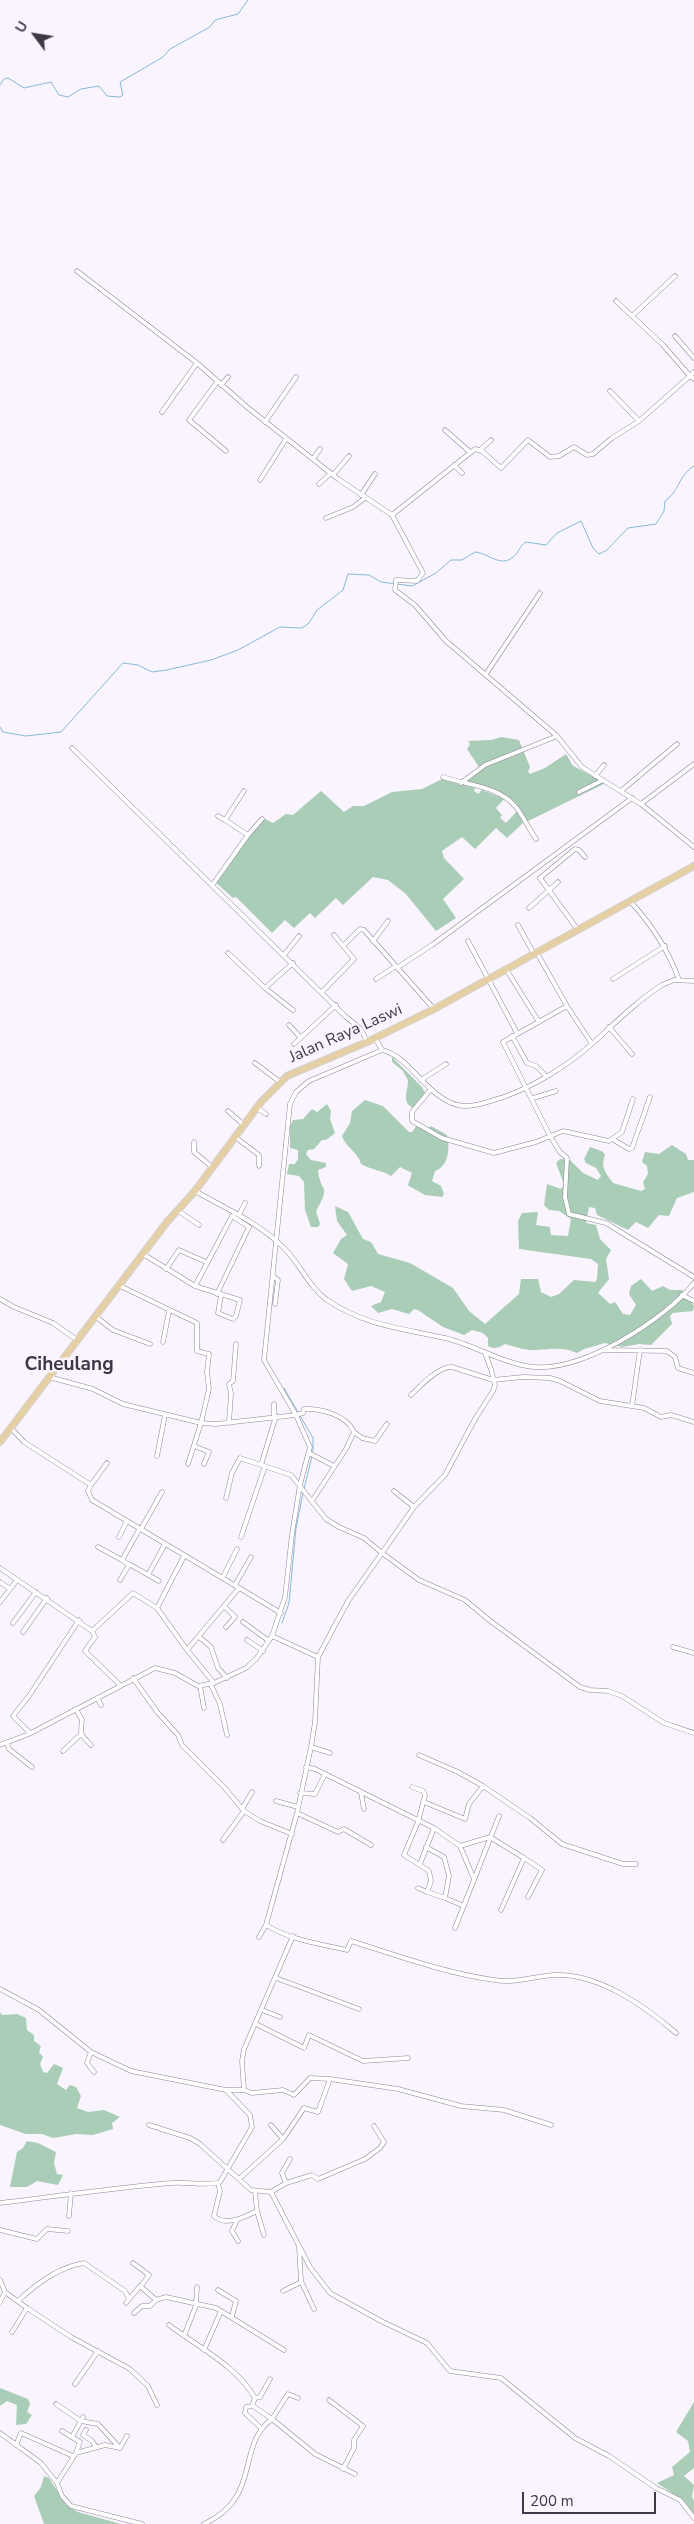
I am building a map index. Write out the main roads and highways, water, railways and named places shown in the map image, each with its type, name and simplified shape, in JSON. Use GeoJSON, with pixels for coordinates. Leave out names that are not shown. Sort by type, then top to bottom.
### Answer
{"type":"FeatureCollection","features":[{"type":"Feature","properties":{"kind":"main road","name":"Jalan Raya Laswi"},"geometry":{"type":"LineString","coordinates":[[0,1442],[177,1210],[195,1191],[256,1108],[280,1082],[300,1069],[367,1042],[434,1009],[694,866]]}},
{"type":"Feature","properties":{"kind":"waterway"},"geometry":{"type":"LineString","coordinates":[[0,85],[4,79],[8,78],[24,88],[51,82],[59,95],[68,97],[81,89],[99,86],[107,96],[120,97],[123,95],[120,82],[163,57],[170,49],[210,27],[215,20],[238,14],[248,0]]}},
{"type":"Feature","properties":{"kind":"waterway"},"geometry":{"type":"LineString","coordinates":[[0,727],[3,732],[26,736],[61,732],[123,663],[138,665],[152,672],[167,670],[211,660],[238,650],[280,627],[302,628],[309,623],[317,610],[343,590],[348,574],[369,575],[381,582],[412,586],[436,573],[451,560],[462,560],[475,552],[499,561],[508,560],[526,542],[546,545],[557,533],[581,521],[593,548],[599,554],[607,550],[628,528],[656,524],[664,511],[665,501],[670,497],[689,469],[694,466]]}},
{"type":"Feature","properties":{"kind":"waterway"},"geometry":{"type":"LineString","coordinates":[[284,1388],[313,1438],[313,1452]]}},
{"type":"Feature","properties":{"kind":"waterway"},"geometry":{"type":"LineString","coordinates":[[304,1489],[312,1456]]}},
{"type":"Feature","properties":{"kind":"waterway"},"geometry":{"type":"LineString","coordinates":[[282,1623],[289,1603],[296,1528],[303,1493]]}},
{"type":"Feature","properties":{"kind":"district","name":"Ciheulang"},"geometry":{"type":"Point","coordinates":[69,1365]}}]}
